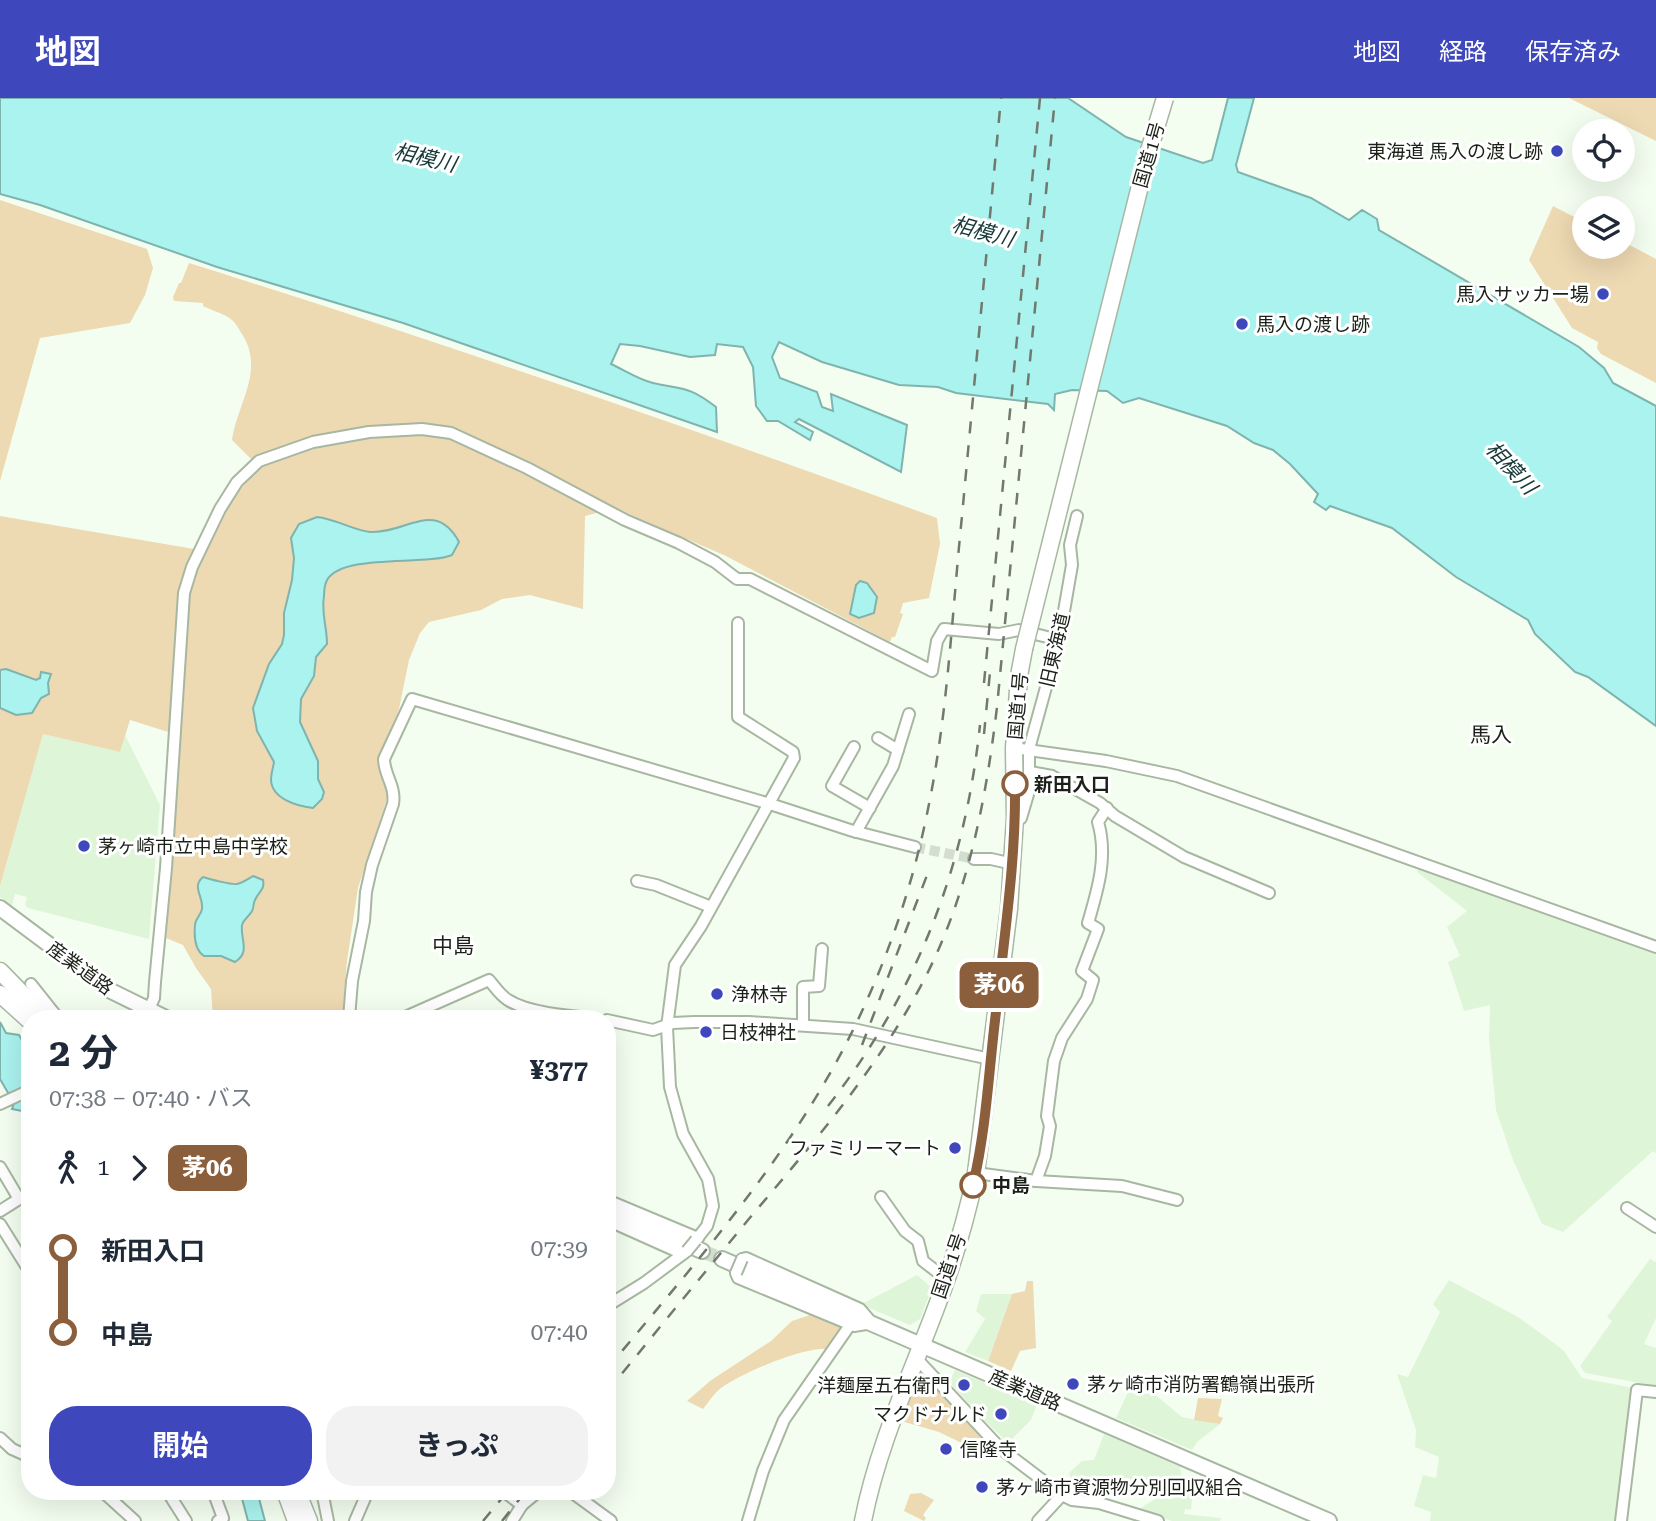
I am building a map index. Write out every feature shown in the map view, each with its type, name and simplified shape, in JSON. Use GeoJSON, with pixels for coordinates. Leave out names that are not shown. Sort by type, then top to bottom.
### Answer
{"type":"FeatureCollection","features":[{"type":"Feature","properties":{"kind":"highway","name":"国道1号"},"geometry":{"type":"LineString","coordinates":[[863,1521],[876,1469],[946,1281],[969,1207],[976,1173],[1013,864],[1021,748],[1019,676],[1148,154],[1165,98]]}},
{"type":"Feature","properties":{"kind":"highway"},"geometry":{"type":"LineString","coordinates":[[0,971],[38,1010]]}},
{"type":"Feature","properties":{"kind":"highway"},"geometry":{"type":"LineString","coordinates":[[0,994],[21,1013]]}},
{"type":"Feature","properties":{"kind":"highway"},"geometry":{"type":"LineString","coordinates":[[288,1500],[296,1521]]}},
{"type":"Feature","properties":{"kind":"highway"},"geometry":{"type":"LineString","coordinates":[[301,1500],[309,1521]]}},
{"type":"Feature","properties":{"kind":"main road","name":"産業道路"},"geometry":{"type":"LineString","coordinates":[[0,908],[89,976],[143,1010]]}},
{"type":"Feature","properties":{"kind":"main road"},"geometry":{"type":"LineString","coordinates":[[616,1212],[699,1243]]}},
{"type":"Feature","properties":{"kind":"main road","name":"産業道路"},"geometry":{"type":"LineString","coordinates":[[722,1259],[872,1323],[918,1352],[1329,1521]]}},
{"type":"Feature","properties":{"kind":"street"},"geometry":{"type":"LineString","coordinates":[[153,1010],[166,868],[184,593],[192,567],[220,509],[237,482],[259,461],[313,442],[369,432],[422,429],[452,433],[527,468],[625,520],[679,543],[715,562],[737,579],[750,579],[932,671],[937,641],[944,629],[999,634],[1019,630],[1059,640]]}},
{"type":"Feature","properties":{"kind":"street","name":"旧東海道"},"geometry":{"type":"LineString","coordinates":[[1015,818],[1021,818],[1026,804],[1030,772],[1021,748],[1059,640],[1072,565],[1070,545],[1077,516]]}},
{"type":"Feature","properties":{"kind":"street"},"geometry":{"type":"LineString","coordinates":[[616,1300],[699,1243],[708,1226],[713,1206],[708,1179],[683,1134],[670,1087],[667,1027],[675,965],[711,907],[794,758],[793,752],[738,717],[738,623]]}},
{"type":"Feature","properties":{"kind":"street"},"geometry":{"type":"LineString","coordinates":[[350,1010],[352,981],[365,920],[366,892],[395,793],[384,768],[384,759],[412,699],[770,804],[856,832],[915,847]]}},
{"type":"Feature","properties":{"kind":"street"},"geometry":{"type":"LineString","coordinates":[[856,832],[893,766],[909,714]]}},
{"type":"Feature","properties":{"kind":"street"},"geometry":{"type":"LineString","coordinates":[[878,738],[898,750]]}},
{"type":"Feature","properties":{"kind":"street"},"geometry":{"type":"LineString","coordinates":[[854,747],[832,786],[870,808]]}},
{"type":"Feature","properties":{"kind":"street"},"geometry":{"type":"LineString","coordinates":[[1021,748],[1158,771],[1185,779],[1656,947]]}},
{"type":"Feature","properties":{"kind":"street"},"geometry":{"type":"LineString","coordinates":[[1030,772],[1052,775],[1184,857],[1269,893]]}},
{"type":"Feature","properties":{"kind":"street"},"geometry":{"type":"LineString","coordinates":[[1036,1181],[1045,1156],[1050,1126],[1046,1116],[1054,1061],[1062,1038],[1087,999],[1093,980],[1082,971],[1098,929],[1088,923],[1099,883],[1104,842],[1098,822],[1107,808]]}},
{"type":"Feature","properties":{"kind":"street"},"geometry":{"type":"LineString","coordinates":[[974,859],[1013,864]]}},
{"type":"Feature","properties":{"kind":"street"},"geometry":{"type":"LineString","coordinates":[[637,881],[656,884],[711,907]]}},
{"type":"Feature","properties":{"kind":"street"},"geometry":{"type":"LineString","coordinates":[[803,1025],[803,987],[819,986],[822,949]]}},
{"type":"Feature","properties":{"kind":"street"},"geometry":{"type":"LineString","coordinates":[[421,1010],[489,980],[505,998],[542,1010]]}},
{"type":"Feature","properties":{"kind":"street"},"geometry":{"type":"LineString","coordinates":[[32,984],[52,1010]]}},
{"type":"Feature","properties":{"kind":"street"},"geometry":{"type":"LineString","coordinates":[[616,1022],[653,1030],[673,1023],[694,1022],[853,1029],[990,1059]]}},
{"type":"Feature","properties":{"kind":"street"},"geometry":{"type":"LineString","coordinates":[[3,1103],[21,1094]]}},
{"type":"Feature","properties":{"kind":"street"},"geometry":{"type":"LineString","coordinates":[[0,1167],[19,1199],[0,1211]]}},
{"type":"Feature","properties":{"kind":"street"},"geometry":{"type":"LineString","coordinates":[[976,1173],[1036,1181],[1122,1186],[1177,1200]]}},
{"type":"Feature","properties":{"kind":"street"},"geometry":{"type":"LineString","coordinates":[[881,1197],[905,1231],[918,1241],[923,1261],[946,1281]]}},
{"type":"Feature","properties":{"kind":"street"},"geometry":{"type":"LineString","coordinates":[[616,1204],[699,1243]]}},
{"type":"Feature","properties":{"kind":"street"},"geometry":{"type":"LineString","coordinates":[[1627,1208],[1656,1227]]}},
{"type":"Feature","properties":{"kind":"street"},"geometry":{"type":"LineString","coordinates":[[0,1224],[21,1258]]}},
{"type":"Feature","properties":{"kind":"street"},"geometry":{"type":"LineString","coordinates":[[616,1224],[685,1252]]}},
{"type":"Feature","properties":{"kind":"street"},"geometry":{"type":"LineString","coordinates":[[746,1258],[860,1308],[872,1323],[850,1325],[738,1278],[736,1273],[742,1259],[746,1258]]}},
{"type":"Feature","properties":{"kind":"street"},"geometry":{"type":"LineString","coordinates":[[748,1521],[763,1471],[784,1420],[850,1325]]}},
{"type":"Feature","properties":{"kind":"street"},"geometry":{"type":"LineString","coordinates":[[918,1352],[1000,1448],[1062,1495],[1072,1500],[1099,1503],[1157,1521]]}},
{"type":"Feature","properties":{"kind":"street"},"geometry":{"type":"LineString","coordinates":[[1621,1521],[1637,1390],[1656,1392]]}},
{"type":"Feature","properties":{"kind":"street"},"geometry":{"type":"LineString","coordinates":[[0,1437],[12,1449],[21,1453]]}},
{"type":"Feature","properties":{"kind":"street"},"geometry":{"type":"LineString","coordinates":[[1038,1521],[1062,1495]]}},
{"type":"Feature","properties":{"kind":"street"},"geometry":{"type":"LineString","coordinates":[[112,1500],[135,1521]]}},
{"type":"Feature","properties":{"kind":"street"},"geometry":{"type":"LineString","coordinates":[[173,1500],[186,1521]]}},
{"type":"Feature","properties":{"kind":"street"},"geometry":{"type":"LineString","coordinates":[[216,1500],[223,1518],[218,1521]]}},
{"type":"Feature","properties":{"kind":"street"},"geometry":{"type":"LineString","coordinates":[[324,1500],[328,1521]]}},
{"type":"Feature","properties":{"kind":"street"},"geometry":{"type":"LineString","coordinates":[[355,1521],[364,1500]]}},
{"type":"Feature","properties":{"kind":"street"},"geometry":{"type":"LineString","coordinates":[[515,1500],[522,1505]]}},
{"type":"Feature","properties":{"kind":"street"},"geometry":{"type":"LineString","coordinates":[[512,1521],[528,1500]]}},
{"type":"Feature","properties":{"kind":"street"},"geometry":{"type":"LineString","coordinates":[[582,1500],[611,1521]]}},
{"type":"Feature","properties":{"kind":"shaded area"},"geometry":{"type":"Polygon","coordinates":[[[1569,98],[1656,98],[1656,141],[1635,131],[1635,119],[1611,119],[1569,98]]]}},
{"type":"Feature","properties":{"kind":"shaded area"},"geometry":{"type":"Polygon","coordinates":[[[0,200],[147,249],[153,268],[145,295],[130,323],[40,338],[0,481],[0,200]]]}},
{"type":"Feature","properties":{"kind":"shaded area","name":"馬入サッカー場"},"geometry":{"type":"Polygon","coordinates":[[[1553,206],[1572,216],[1572,259],[1635,259],[1635,248],[1656,259],[1656,383],[1601,354],[1597,348],[1598,342],[1572,328],[1529,260],[1553,206]]]}},
{"type":"Feature","properties":{"kind":"shaded area"},"geometry":{"type":"Polygon","coordinates":[[[189,263],[564,386],[937,518],[940,544],[929,598],[903,603],[900,613],[903,614],[895,637],[892,637],[890,642],[726,556],[615,508],[585,516],[583,609],[530,595],[502,599],[481,610],[429,622],[420,633],[409,660],[399,709],[381,759],[388,796],[358,888],[343,1010],[212,1010],[211,989],[183,945],[166,938],[181,736],[130,720],[120,752],[43,734],[0,886],[0,516],[206,551],[229,506],[260,468],[232,440],[251,373],[248,347],[233,320],[203,306],[203,303],[174,301],[173,297],[189,263]]]}},
{"type":"Feature","properties":{"kind":"shaded area","name":"茅ヶ崎市立中島中学校"},"geometry":{"type":"Polygon","coordinates":[[[43,734],[120,752],[125,735],[160,805],[149,939],[28,908],[25,905],[27,897],[15,894],[12,906],[0,897],[0,886],[43,734]]]}},
{"type":"Feature","properties":{"kind":"shaded area"},"geometry":{"type":"Polygon","coordinates":[[[1419,867],[1656,951],[1656,1153],[1653,1151],[1563,1232],[1542,1224],[1513,1160],[1496,1110],[1489,1039],[1490,1005],[1464,1011],[1448,962],[1460,956],[1447,927],[1467,911],[1417,872],[1419,867]]]}},
{"type":"Feature","properties":{"kind":"shaded area"},"geometry":{"type":"Polygon","coordinates":[[[1650,1259],[1656,1262],[1656,1318],[1644,1344],[1656,1348],[1656,1386],[1585,1373],[1580,1366],[1612,1321],[1607,1317],[1650,1259]]]}},
{"type":"Feature","properties":{"kind":"shaded area"},"geometry":{"type":"Polygon","coordinates":[[[917,1275],[932,1288],[920,1319],[910,1325],[864,1306],[864,1303],[917,1275]]]}},
{"type":"Feature","properties":{"kind":"shaded area"},"geometry":{"type":"Polygon","coordinates":[[[1449,1280],[1518,1317],[1554,1343],[1564,1351],[1582,1378],[1633,1388],[1617,1521],[1430,1521],[1431,1512],[1414,1506],[1423,1475],[1436,1478],[1439,1457],[1415,1447],[1416,1430],[1397,1374],[1408,1377],[1440,1312],[1433,1304],[1449,1280]]]}},
{"type":"Feature","properties":{"kind":"shaded area"},"geometry":{"type":"Polygon","coordinates":[[[1027,1281],[1033,1281],[1036,1348],[1020,1351],[1011,1371],[988,1361],[1012,1294],[1025,1291],[1027,1281]]]}},
{"type":"Feature","properties":{"kind":"shaded area"},"geometry":{"type":"Polygon","coordinates":[[[981,1294],[1012,1294],[988,1361],[965,1352],[985,1319],[976,1311],[981,1294]]]}},
{"type":"Feature","properties":{"kind":"shaded area"},"geometry":{"type":"Polygon","coordinates":[[[816,1313],[843,1324],[826,1349],[802,1352],[743,1375],[718,1390],[703,1409],[687,1401],[710,1381],[771,1341],[792,1321],[816,1313]]]}},
{"type":"Feature","properties":{"kind":"shaded area"},"geometry":{"type":"Polygon","coordinates":[[[955,1370],[1037,1405],[1031,1420],[1008,1443],[949,1382],[955,1370]]]}},
{"type":"Feature","properties":{"kind":"shaded area"},"geometry":{"type":"Polygon","coordinates":[[[919,1372],[928,1377],[983,1439],[971,1457],[965,1452],[968,1446],[939,1432],[901,1421],[919,1372]]]}},
{"type":"Feature","properties":{"kind":"shaded area"},"geometry":{"type":"Polygon","coordinates":[[[1129,1390],[1138,1396],[1152,1392],[1182,1417],[1220,1424],[1197,1442],[1192,1450],[1116,1418],[1129,1390]]]}},
{"type":"Feature","properties":{"kind":"shaded area"},"geometry":{"type":"Polygon","coordinates":[[[1198,1398],[1222,1399],[1218,1416],[1223,1418],[1220,1424],[1194,1420],[1198,1398]]]}},
{"type":"Feature","properties":{"kind":"shaded area"},"geometry":{"type":"Polygon","coordinates":[[[1104,1434],[1180,1467],[1182,1480],[1148,1497],[1125,1490],[1072,1483],[1069,1473],[1082,1461],[1094,1460],[1104,1434]]]}},
{"type":"Feature","properties":{"kind":"shaded area"},"geometry":{"type":"Polygon","coordinates":[[[1194,1483],[1191,1510],[1185,1509],[1184,1514],[1221,1518],[1220,1521],[1172,1521],[1138,1510],[1170,1489],[1194,1483]]]}},
{"type":"Feature","properties":{"kind":"shaded area"},"geometry":{"type":"Polygon","coordinates":[[[921,1493],[934,1500],[923,1515],[926,1518],[924,1521],[904,1511],[910,1494],[921,1493]]]}},
{"type":"Feature","properties":{"kind":"water","name":"相模川"},"geometry":{"type":"Polygon","coordinates":[[[0,98],[1068,98],[1126,137],[1203,163],[1212,160],[1228,98],[1254,98],[1236,165],[1238,172],[1311,198],[1349,220],[1362,210],[1377,219],[1379,230],[1579,347],[1604,368],[1613,383],[1656,406],[1656,726],[1588,677],[1575,672],[1535,634],[1528,620],[1456,577],[1392,528],[1330,506],[1326,510],[1314,502],[1318,494],[1290,464],[1273,450],[1254,443],[1227,426],[1139,398],[1123,403],[1107,391],[1072,390],[1055,394],[1054,410],[1048,404],[956,393],[938,387],[899,385],[822,362],[779,342],[772,357],[780,378],[817,392],[822,407],[833,411],[831,394],[907,425],[901,472],[799,419],[795,422],[813,432],[810,440],[778,421],[767,421],[756,406],[753,367],[743,347],[717,344],[715,355],[690,357],[620,344],[611,364],[642,380],[686,390],[707,400],[716,407],[717,432],[403,323],[217,267],[40,205],[0,194],[0,98]]]}},
{"type":"Feature","properties":{"kind":"water"},"geometry":{"type":"Polygon","coordinates":[[[317,517],[370,532],[430,520],[440,522],[450,529],[459,542],[452,555],[349,566],[327,580],[323,609],[327,644],[316,657],[314,676],[301,699],[300,722],[318,761],[318,779],[324,792],[322,799],[313,808],[281,797],[272,787],[274,762],[257,731],[253,708],[269,664],[282,644],[284,613],[294,558],[291,538],[299,524],[317,517]]]}},
{"type":"Feature","properties":{"kind":"water"},"geometry":{"type":"Polygon","coordinates":[[[860,581],[867,583],[877,597],[874,613],[859,618],[850,614],[856,585],[860,581]]]}},
{"type":"Feature","properties":{"kind":"water"},"geometry":{"type":"Polygon","coordinates":[[[6,669],[36,680],[40,678],[41,672],[51,674],[49,694],[41,698],[32,713],[16,715],[0,708],[0,670],[6,669]]]}},
{"type":"Feature","properties":{"kind":"water"},"geometry":{"type":"Polygon","coordinates":[[[253,876],[263,880],[263,886],[254,901],[252,911],[242,925],[243,954],[235,962],[221,956],[204,956],[197,946],[195,934],[195,923],[202,909],[198,888],[200,881],[203,877],[237,884],[253,876]]]}},
{"type":"Feature","properties":{"kind":"water"},"geometry":{"type":"Polygon","coordinates":[[[0,1022],[6,1033],[19,1035],[21,1038],[21,1111],[12,1109],[14,1103],[0,1079],[0,1022]]]}},
{"type":"Feature","properties":{"kind":"water"},"geometry":{"type":"Polygon","coordinates":[[[242,1500],[259,1500],[265,1521],[248,1521],[242,1500]]]}},
{"type":"Feature","properties":{"kind":"tunnel"},"geometry":{"type":"LineString","coordinates":[[915,847],[974,859]]}},
{"type":"Feature","properties":{"kind":"tunnel"},"geometry":{"type":"LineString","coordinates":[[702,1251],[722,1259]]}},
{"type":"Feature","properties":{"kind":"railway"},"geometry":{"type":"LineString","coordinates":[[616,1358],[740,1207],[801,1121],[853,1030],[888,950],[907,894],[928,809],[945,700],[1001,98]]}},
{"type":"Feature","properties":{"kind":"railway"},"geometry":{"type":"LineString","coordinates":[[984,683],[1040,98]]}},
{"type":"Feature","properties":{"kind":"railway"},"geometry":{"type":"LineString","coordinates":[[616,1381],[846,1101],[910,1006],[955,909],[974,843],[997,707],[1055,98]]}},
{"type":"Feature","properties":{"kind":"railway"},"geometry":{"type":"LineString","coordinates":[[984,734],[990,672]]}},
{"type":"Feature","properties":{"kind":"railway"},"geometry":{"type":"LineString","coordinates":[[828,1106],[887,1018],[932,926],[962,829],[973,778],[980,725]]}},
{"type":"Feature","properties":{"kind":"railway"},"geometry":{"type":"LineString","coordinates":[[862,1045],[929,870]]}},
{"type":"Feature","properties":{"kind":"railway"},"geometry":{"type":"LineString","coordinates":[[483,1521],[500,1500]]}},
{"type":"Feature","properties":{"kind":"railway"},"geometry":{"type":"LineString","coordinates":[[502,1521],[519,1500]]}},
{"type":"Feature","properties":{"kind":"bus line","name":"茅06"},"geometry":{"type":"LineString","coordinates":[[973,1185],[984,1121],[1009,909],[1015,784]]}},
{"type":"Feature","properties":{"kind":"place","name":"東海道 馬入の渡し跡"},"geometry":{"type":"Point","coordinates":[1557,151]}},
{"type":"Feature","properties":{"kind":"place","name":"馬入サッカー場"},"geometry":{"type":"Point","coordinates":[1603,294]}},
{"type":"Feature","properties":{"kind":"place","name":"馬入の渡し跡"},"geometry":{"type":"Point","coordinates":[1242,324]}},
{"type":"Feature","properties":{"kind":"place","name":"新田入口"},"geometry":{"type":"Point","coordinates":[1015,784]}},
{"type":"Feature","properties":{"kind":"place","name":"茅ヶ崎市立中島中学校"},"geometry":{"type":"Point","coordinates":[84,846]}},
{"type":"Feature","properties":{"kind":"place","name":"浄林寺"},"geometry":{"type":"Point","coordinates":[717,994]}},
{"type":"Feature","properties":{"kind":"place","name":"日枝神社"},"geometry":{"type":"Point","coordinates":[706,1032]}},
{"type":"Feature","properties":{"kind":"place","name":"ファミリーマート"},"geometry":{"type":"Point","coordinates":[955,1148]}},
{"type":"Feature","properties":{"kind":"place","name":"中島"},"geometry":{"type":"Point","coordinates":[973,1185]}},
{"type":"Feature","properties":{"kind":"place","name":"茅ヶ崎市消防署鶴嶺出張所"},"geometry":{"type":"Point","coordinates":[1073,1384]}},
{"type":"Feature","properties":{"kind":"place","name":"洋麺屋五右衛門"},"geometry":{"type":"Point","coordinates":[964,1385]}},
{"type":"Feature","properties":{"kind":"place","name":"マクドナルド"},"geometry":{"type":"Point","coordinates":[1001,1414]}},
{"type":"Feature","properties":{"kind":"place","name":"信隆寺"},"geometry":{"type":"Point","coordinates":[946,1449]}},
{"type":"Feature","properties":{"kind":"place","name":"茅ヶ崎市資源物分別回収組合"},"geometry":{"type":"Point","coordinates":[982,1487]}},
{"type":"Feature","properties":{"kind":"district","name":"馬入"},"geometry":{"type":"Point","coordinates":[1491,735]}},
{"type":"Feature","properties":{"kind":"district","name":"中島"},"geometry":{"type":"Point","coordinates":[453,946]}}]}
